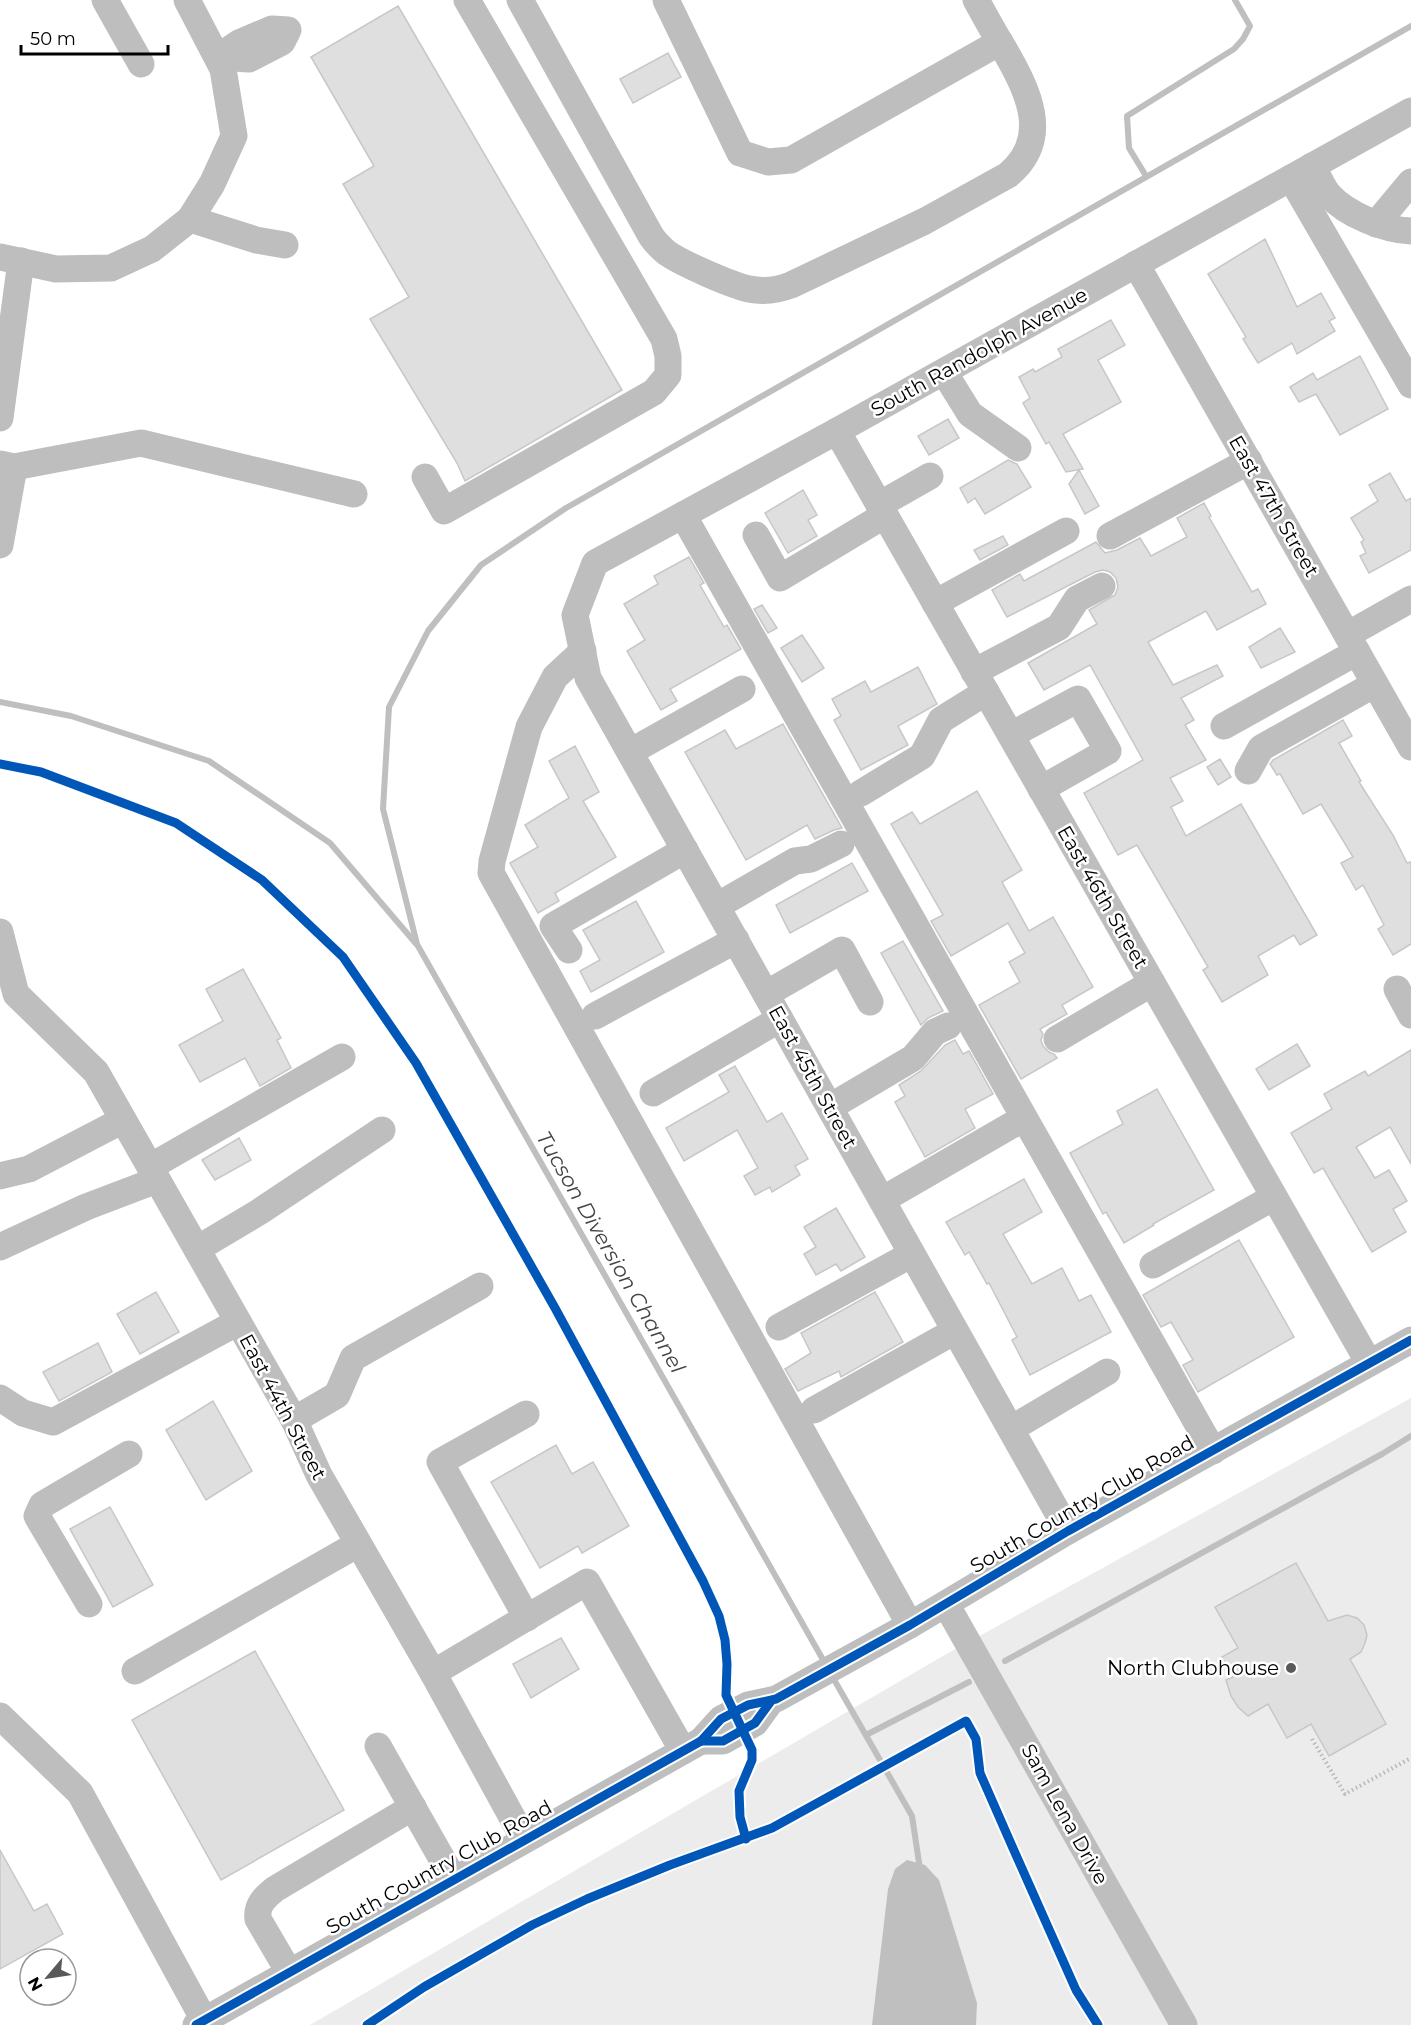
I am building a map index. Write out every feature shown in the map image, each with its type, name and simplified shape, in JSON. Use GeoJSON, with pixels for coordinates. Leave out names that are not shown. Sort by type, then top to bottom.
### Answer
{"type":"FeatureCollection","features":[{"type":"Feature","properties":{"kind":"street"},"geometry":{"type":"LineString","coordinates":[[105,0],[141,64]]}},
{"type":"Feature","properties":{"kind":"street"},"geometry":{"type":"LineString","coordinates":[[0,418],[10,259],[56,269],[111,268],[152,249],[190,219],[212,184],[234,136],[223,69],[187,0]]}},
{"type":"Feature","properties":{"kind":"street"},"geometry":{"type":"LineString","coordinates":[[425,477],[444,511],[654,392],[668,375],[668,356],[664,339],[467,0]]}},
{"type":"Feature","properties":{"kind":"street"},"geometry":{"type":"LineString","coordinates":[[520,0],[657,244],[667,253],[740,287],[778,290],[925,221],[1017,168],[1030,142],[1033,125],[1031,105],[1023,83],[976,0]]}},
{"type":"Feature","properties":{"kind":"street"},"geometry":{"type":"LineString","coordinates":[[666,0],[740,153],[768,162],[791,160],[1000,42]]}},
{"type":"Feature","properties":{"kind":"street","name":"South Randolph Avenue"},"geometry":{"type":"LineString","coordinates":[[575,615],[595,563],[837,432],[1411,111]]}},
{"type":"Feature","properties":{"kind":"street"},"geometry":{"type":"LineString","coordinates":[[1302,172],[1350,211],[1376,224],[1399,231],[1411,231]]}},
{"type":"Feature","properties":{"kind":"street"},"geometry":{"type":"LineString","coordinates":[[1302,172],[1411,385]]}},
{"type":"Feature","properties":{"kind":"street"},"geometry":{"type":"LineString","coordinates":[[1376,224],[1411,182]]}},
{"type":"Feature","properties":{"kind":"street"},"geometry":{"type":"LineString","coordinates":[[190,219],[256,240],[285,245]]}},
{"type":"Feature","properties":{"kind":"street","name":"East 47th Street"},"geometry":{"type":"LineString","coordinates":[[1136,264],[1411,747]]}},
{"type":"Feature","properties":{"kind":"street"},"geometry":{"type":"LineString","coordinates":[[945,372],[970,414],[1018,448]]}},
{"type":"Feature","properties":{"kind":"street","name":"East 46th Street"},"geometry":{"type":"LineString","coordinates":[[837,432],[1369,1363]]}},
{"type":"Feature","properties":{"kind":"street"},"geometry":{"type":"LineString","coordinates":[[0,545],[7,465],[141,443],[354,494]]}},
{"type":"Feature","properties":{"kind":"street"},"geometry":{"type":"LineString","coordinates":[[1110,536],[1249,461]]}},
{"type":"Feature","properties":{"kind":"street"},"geometry":{"type":"LineString","coordinates":[[756,535],[780,578],[930,476]]}},
{"type":"Feature","properties":{"kind":"street"},"geometry":{"type":"LineString","coordinates":[[683,515],[1212,1450]]}},
{"type":"Feature","properties":{"kind":"street"},"geometry":{"type":"LineString","coordinates":[[935,603],[1066,531]]}},
{"type":"Feature","properties":{"kind":"street"},"geometry":{"type":"LineString","coordinates":[[861,793],[922,756],[941,720],[980,682],[1059,627],[1077,599],[1102,586]]}},
{"type":"Feature","properties":{"kind":"street"},"geometry":{"type":"LineString","coordinates":[[1224,726],[1352,643],[1411,599]]}},
{"type":"Feature","properties":{"kind":"street","name":"East 45th Street"},"geometry":{"type":"LineString","coordinates":[[575,615],[588,678],[1068,1532]]}},
{"type":"Feature","properties":{"kind":"street"},"geometry":{"type":"LineString","coordinates":[[583,651],[555,677],[529,727],[492,861],[491,873],[900,1630]]}},
{"type":"Feature","properties":{"kind":"street"},"geometry":{"type":"LineString","coordinates":[[1248,771],[1261,748],[1375,684]]}},
{"type":"Feature","properties":{"kind":"street"},"geometry":{"type":"LineString","coordinates":[[630,752],[741,689]]}},
{"type":"Feature","properties":{"kind":"street"},"geometry":{"type":"LineString","coordinates":[[1011,735],[1078,699],[1108,751],[1041,789]]}},
{"type":"Feature","properties":{"kind":"street"},"geometry":{"type":"LineString","coordinates":[[717,906],[795,861],[811,859],[841,844]]}},
{"type":"Feature","properties":{"kind":"street"},"geometry":{"type":"LineString","coordinates":[[569,950],[553,926],[685,850]]}},
{"type":"Feature","properties":{"kind":"street","name":"East 44th Street"},"geometry":{"type":"LineString","coordinates":[[0,933],[16,993],[96,1072],[294,1420],[319,1475],[525,1839]]}},
{"type":"Feature","properties":{"kind":"street"},"geometry":{"type":"LineString","coordinates":[[595,1016],[736,940]]}},
{"type":"Feature","properties":{"kind":"street"},"geometry":{"type":"LineString","coordinates":[[766,994],[842,950],[870,1002]]}},
{"type":"Feature","properties":{"kind":"street"},"geometry":{"type":"LineString","coordinates":[[1057,1039],[1152,982]]}},
{"type":"Feature","properties":{"kind":"street"},"geometry":{"type":"LineString","coordinates":[[1397,989],[1411,1015]]}},
{"type":"Feature","properties":{"kind":"street"},"geometry":{"type":"LineString","coordinates":[[653,1093],[780,1018]]}},
{"type":"Feature","properties":{"kind":"street"},"geometry":{"type":"LineString","coordinates":[[830,1107],[913,1058],[935,1032],[948,1026]]}},
{"type":"Feature","properties":{"kind":"street"},"geometry":{"type":"LineString","coordinates":[[0,1247],[154,1173],[342,1057]]}},
{"type":"Feature","properties":{"kind":"street"},"geometry":{"type":"LineString","coordinates":[[0,1176],[29,1169],[123,1120]]}},
{"type":"Feature","properties":{"kind":"street"},"geometry":{"type":"LineString","coordinates":[[882,1200],[1012,1125]]}},
{"type":"Feature","properties":{"kind":"street"},"geometry":{"type":"LineString","coordinates":[[197,1249],[259,1212],[382,1130]]}},
{"type":"Feature","properties":{"kind":"street"},"geometry":{"type":"LineString","coordinates":[[1153,1265],[1274,1197]]}},
{"type":"Feature","properties":{"kind":"street"},"geometry":{"type":"LineString","coordinates":[[779,1327],[912,1254]]}},
{"type":"Feature","properties":{"kind":"street"},"geometry":{"type":"LineString","coordinates":[[294,1420],[337,1395],[354,1358],[480,1286]]}},
{"type":"Feature","properties":{"kind":"street"},"geometry":{"type":"LineString","coordinates":[[0,1398],[23,1413],[53,1422],[238,1322]]}},
{"type":"Feature","properties":{"kind":"street"},"geometry":{"type":"LineString","coordinates":[[814,1410],[956,1331]]}},
{"type":"Feature","properties":{"kind":"street","name":"South Country Club Road"},"geometry":{"type":"LineString","coordinates":[[200,2023],[692,1746],[723,1741],[755,1723],[774,1700],[946,1604],[1212,1450],[1411,1340]]}},
{"type":"Feature","properties":{"kind":"street"},"geometry":{"type":"LineString","coordinates":[[1011,1429],[1107,1372]]}},
{"type":"Feature","properties":{"kind":"street"},"geometry":{"type":"LineString","coordinates":[[526,1414],[440,1462],[527,1618]]}},
{"type":"Feature","properties":{"kind":"street"},"geometry":{"type":"LineString","coordinates":[[89,1604],[37,1516],[42,1505],[129,1454]]}},
{"type":"Feature","properties":{"kind":"street"},"geometry":{"type":"LineString","coordinates":[[135,1671],[358,1544]]}},
{"type":"Feature","properties":{"kind":"street"},"geometry":{"type":"LineString","coordinates":[[433,1673],[587,1582],[692,1746]]}},
{"type":"Feature","properties":{"kind":"street","name":"Sam Lena Drive"},"geometry":{"type":"LineString","coordinates":[[946,1604],[1184,2025]]}},
{"type":"Feature","properties":{"kind":"street"},"geometry":{"type":"LineString","coordinates":[[0,1716],[80,1793],[200,2023]]}},
{"type":"Feature","properties":{"kind":"street"},"geometry":{"type":"LineString","coordinates":[[378,1746],[454,1880]]}},
{"type":"Feature","properties":{"kind":"street"},"geometry":{"type":"LineString","coordinates":[[289,1972],[258,1918],[259,1905],[264,1898],[275,1888],[413,1807]]}},
{"type":"Feature","properties":{"kind":"path"},"geometry":{"type":"LineString","coordinates":[[1312,1739],[1346,1794],[1411,1758]]}},
{"type":"Feature","properties":{"kind":"shaded area"},"geometry":{"type":"Polygon","coordinates":[[[1411,1398],[1411,2025],[310,2025],[943,1656],[1411,1398]]]}},
{"type":"Feature","properties":{"kind":"shaded area"},"geometry":{"type":"Polygon","coordinates":[[[907,1860],[925,1865],[939,1880],[977,2003],[976,2025],[872,2025],[888,1889],[895,1869],[907,1860]]]}},
{"type":"Feature","properties":{"kind":"building"},"geometry":{"type":"Polygon","coordinates":[[[398,6],[622,390],[465,481],[457,463],[370,319],[409,297],[343,184],[374,166],[311,57],[398,6]]]}},
{"type":"Feature","properties":{"kind":"building"},"geometry":{"type":"Polygon","coordinates":[[[668,53],[681,77],[633,103],[620,79],[668,53]]]}},
{"type":"Feature","properties":{"kind":"building"},"geometry":{"type":"Polygon","coordinates":[[[1265,239],[1297,307],[1321,293],[1335,318],[1329,321],[1335,331],[1297,354],[1292,343],[1258,363],[1243,339],[1246,337],[1208,274],[1265,239]]]}},
{"type":"Feature","properties":{"kind":"building"},"geometry":{"type":"Polygon","coordinates":[[[1111,320],[1125,345],[1098,360],[1121,402],[1063,434],[1083,469],[1066,472],[1049,442],[1046,444],[1023,403],[1030,398],[1019,377],[1033,369],[1035,372],[1062,357],[1058,349],[1111,320]]]}},
{"type":"Feature","properties":{"kind":"building"},"geometry":{"type":"Polygon","coordinates":[[[1360,356],[1388,409],[1340,435],[1316,394],[1299,402],[1290,387],[1313,373],[1317,380],[1360,356]]]}},
{"type":"Feature","properties":{"kind":"building"},"geometry":{"type":"Polygon","coordinates":[[[948,419],[959,438],[929,455],[918,436],[948,419]]]}},
{"type":"Feature","properties":{"kind":"building"},"geometry":{"type":"Polygon","coordinates":[[[1008,460],[1017,464],[1031,487],[985,514],[975,498],[968,503],[960,488],[1008,460]]]}},
{"type":"Feature","properties":{"kind":"building"},"geometry":{"type":"Polygon","coordinates":[[[1079,470],[1099,506],[1085,514],[1069,484],[1079,470]]]}},
{"type":"Feature","properties":{"kind":"building"},"geometry":{"type":"Polygon","coordinates":[[[1390,473],[1406,501],[1411,498],[1411,550],[1369,573],[1360,556],[1366,553],[1361,542],[1364,540],[1351,518],[1378,501],[1369,485],[1390,473]]]}},
{"type":"Feature","properties":{"kind":"building"},"geometry":{"type":"Polygon","coordinates":[[[803,490],[817,515],[808,520],[817,536],[788,553],[765,513],[803,490]]]}},
{"type":"Feature","properties":{"kind":"building"},"geometry":{"type":"Polygon","coordinates":[[[1204,503],[1211,516],[1209,517],[1252,592],[1258,589],[1266,604],[1217,630],[1206,611],[1148,642],[1173,685],[1217,665],[1223,676],[1181,698],[1194,720],[1185,725],[1206,760],[1170,778],[1183,801],[1171,807],[1186,836],[1241,804],[1317,935],[1300,945],[1294,935],[1258,956],[1268,975],[1222,1002],[1203,970],[1208,967],[1137,845],[1118,855],[1084,793],[1143,760],[1090,665],[1044,690],[1028,663],[1097,624],[1089,610],[1115,595],[1118,587],[1116,578],[1110,572],[1103,570],[1095,572],[1007,617],[992,590],[1020,574],[1024,581],[1096,542],[1105,553],[1117,550],[1140,538],[1151,556],[1187,537],[1177,518],[1204,503]]]}},
{"type":"Feature","properties":{"kind":"building"},"geometry":{"type":"Polygon","coordinates":[[[1003,536],[1008,545],[980,560],[974,550],[1003,536]]]}},
{"type":"Feature","properties":{"kind":"building"},"geometry":{"type":"Polygon","coordinates":[[[689,557],[704,583],[700,585],[724,627],[727,625],[741,649],[670,689],[677,701],[661,710],[627,651],[645,640],[624,604],[658,584],[654,576],[689,557]]]}},
{"type":"Feature","properties":{"kind":"building"},"geometry":{"type":"Polygon","coordinates":[[[762,605],[777,628],[768,633],[754,609],[762,605]]]}},
{"type":"Feature","properties":{"kind":"building"},"geometry":{"type":"Polygon","coordinates":[[[1280,628],[1295,652],[1261,668],[1249,647],[1280,628]]]}},
{"type":"Feature","properties":{"kind":"building"},"geometry":{"type":"Polygon","coordinates":[[[802,635],[824,668],[802,682],[781,648],[802,635]]]}},
{"type":"Feature","properties":{"kind":"building"},"geometry":{"type":"Polygon","coordinates":[[[918,667],[937,704],[898,726],[908,745],[861,770],[834,720],[841,716],[832,699],[865,681],[871,692],[918,667]]]}},
{"type":"Feature","properties":{"kind":"building"},"geometry":{"type":"Polygon","coordinates":[[[1343,720],[1352,736],[1339,743],[1361,781],[1359,782],[1393,835],[1407,863],[1411,862],[1411,944],[1393,955],[1378,929],[1384,925],[1363,885],[1356,890],[1341,863],[1353,857],[1321,804],[1303,814],[1280,774],[1277,775],[1270,764],[1273,760],[1343,720]]]}},
{"type":"Feature","properties":{"kind":"building"},"geometry":{"type":"Polygon","coordinates":[[[783,724],[842,828],[815,839],[807,825],[746,860],[685,752],[725,730],[736,749],[783,724]]]}},
{"type":"Feature","properties":{"kind":"building"},"geometry":{"type":"Polygon","coordinates":[[[575,746],[599,792],[583,801],[616,857],[555,893],[559,901],[538,913],[510,863],[538,847],[525,825],[569,798],[549,761],[575,746]]]}},
{"type":"Feature","properties":{"kind":"building"},"geometry":{"type":"Polygon","coordinates":[[[1220,759],[1231,777],[1218,785],[1207,767],[1220,759]]]}},
{"type":"Feature","properties":{"kind":"building"},"geometry":{"type":"Polygon","coordinates":[[[977,791],[1022,870],[1002,882],[1029,931],[1053,917],[1093,987],[1062,1005],[1067,1014],[1040,1029],[1043,1034],[1041,1040],[1043,1046],[1057,1058],[1021,1079],[979,1005],[1020,982],[1009,962],[1025,953],[1008,923],[951,956],[931,921],[943,915],[891,824],[912,812],[920,824],[977,791]]]}},
{"type":"Feature","properties":{"kind":"building"},"geometry":{"type":"Polygon","coordinates":[[[852,863],[868,891],[790,933],[776,905],[852,863]]]}},
{"type":"Feature","properties":{"kind":"building"},"geometry":{"type":"Polygon","coordinates":[[[636,901],[664,952],[591,992],[580,971],[600,960],[583,930],[636,901]]]}},
{"type":"Feature","properties":{"kind":"building"},"geometry":{"type":"Polygon","coordinates":[[[903,941],[943,1011],[928,1018],[921,1025],[881,953],[903,941]]]}},
{"type":"Feature","properties":{"kind":"building"},"geometry":{"type":"Polygon","coordinates":[[[243,969],[281,1038],[277,1040],[291,1068],[260,1086],[245,1058],[200,1082],[179,1045],[223,1021],[206,989],[243,969]]]}},
{"type":"Feature","properties":{"kind":"building"},"geometry":{"type":"Polygon","coordinates":[[[955,1040],[963,1054],[969,1051],[993,1094],[965,1109],[975,1128],[925,1157],[895,1102],[905,1096],[899,1085],[921,1071],[945,1045],[955,1040]]]}},
{"type":"Feature","properties":{"kind":"building"},"geometry":{"type":"Polygon","coordinates":[[[1297,1044],[1310,1066],[1269,1090],[1256,1069],[1297,1044]]]}},
{"type":"Feature","properties":{"kind":"building"},"geometry":{"type":"Polygon","coordinates":[[[1411,1050],[1411,1164],[1390,1127],[1356,1147],[1375,1178],[1389,1170],[1407,1201],[1393,1209],[1406,1232],[1372,1252],[1323,1168],[1314,1173],[1291,1133],[1332,1109],[1324,1094],[1365,1071],[1368,1076],[1411,1050]]]}},
{"type":"Feature","properties":{"kind":"building"},"geometry":{"type":"Polygon","coordinates":[[[735,1066],[767,1122],[782,1113],[808,1159],[795,1166],[800,1175],[772,1192],[770,1187],[755,1195],[744,1176],[758,1168],[737,1130],[684,1161],[666,1128],[729,1092],[719,1075],[735,1066]]]}},
{"type":"Feature","properties":{"kind":"building"},"geometry":{"type":"Polygon","coordinates":[[[1157,1089],[1214,1190],[1124,1243],[1106,1212],[1103,1214],[1070,1153],[1123,1124],[1117,1111],[1157,1089]]]}},
{"type":"Feature","properties":{"kind":"building"},"geometry":{"type":"Polygon","coordinates":[[[239,1138],[251,1160],[215,1180],[202,1160],[239,1138]]]}},
{"type":"Feature","properties":{"kind":"building"},"geometry":{"type":"Polygon","coordinates":[[[1024,1179],[1042,1212],[1003,1234],[1032,1284],[1062,1268],[1079,1301],[1091,1295],[1111,1332],[1030,1375],[1012,1340],[1017,1337],[989,1283],[987,1284],[969,1252],[965,1255],[946,1222],[1024,1179]]]}},
{"type":"Feature","properties":{"kind":"building"},"geometry":{"type":"Polygon","coordinates":[[[836,1208],[865,1257],[841,1271],[836,1264],[816,1275],[804,1254],[816,1247],[804,1227],[836,1208]]]}},
{"type":"Feature","properties":{"kind":"building"},"geometry":{"type":"Polygon","coordinates":[[[1239,1240],[1294,1337],[1198,1392],[1183,1365],[1193,1360],[1171,1322],[1161,1327],[1143,1295],[1239,1240]]]}},
{"type":"Feature","properties":{"kind":"building"},"geometry":{"type":"Polygon","coordinates":[[[156,1292],[179,1332],[140,1354],[117,1314],[156,1292]]]}},
{"type":"Feature","properties":{"kind":"building"},"geometry":{"type":"Polygon","coordinates":[[[875,1292],[903,1342],[841,1377],[839,1371],[798,1391],[785,1369],[811,1353],[801,1333],[875,1292]]]}},
{"type":"Feature","properties":{"kind":"building"},"geometry":{"type":"Polygon","coordinates":[[[98,1343],[112,1372],[59,1401],[43,1372],[98,1343]]]}},
{"type":"Feature","properties":{"kind":"building"},"geometry":{"type":"Polygon","coordinates":[[[213,1401],[252,1471],[206,1500],[166,1430],[213,1401]]]}},
{"type":"Feature","properties":{"kind":"building"},"geometry":{"type":"Polygon","coordinates":[[[556,1445],[572,1474],[593,1462],[629,1526],[582,1553],[578,1546],[540,1568],[491,1482],[556,1445]]]}},
{"type":"Feature","properties":{"kind":"building"},"geometry":{"type":"Polygon","coordinates":[[[110,1507],[153,1585],[113,1607],[70,1529],[110,1507]]]}},
{"type":"Feature","properties":{"kind":"building","name":"North Clubhouse"},"geometry":{"type":"Polygon","coordinates":[[[1296,1563],[1328,1621],[1347,1615],[1357,1618],[1364,1625],[1367,1635],[1365,1643],[1361,1652],[1350,1659],[1386,1724],[1329,1756],[1311,1724],[1287,1738],[1268,1704],[1248,1716],[1238,1707],[1231,1696],[1226,1680],[1233,1677],[1222,1657],[1238,1648],[1215,1607],[1296,1563]]]}},
{"type":"Feature","properties":{"kind":"building"},"geometry":{"type":"Polygon","coordinates":[[[561,1638],[579,1669],[531,1698],[513,1664],[561,1638]]]}},
{"type":"Feature","properties":{"kind":"building"},"geometry":{"type":"Polygon","coordinates":[[[255,1651],[344,1810],[221,1880],[132,1720],[255,1651]]]}},
{"type":"Feature","properties":{"kind":"building"},"geometry":{"type":"Polygon","coordinates":[[[0,1850],[34,1911],[47,1904],[63,1934],[40,1947],[18,1947],[18,1959],[0,1969],[0,1850]]]}},
{"type":"Feature","properties":{"kind":"waterway"},"geometry":{"type":"LineString","coordinates":[[1146,176],[1129,148],[1127,116],[1234,49],[1250,26],[1235,0]]}},
{"type":"Feature","properties":{"kind":"waterway"},"geometry":{"type":"LineString","coordinates":[[417,944],[383,809],[389,707],[428,631],[481,565],[566,508],[1411,26]]}},
{"type":"Feature","properties":{"kind":"waterway","name":"Tucson Diversion Channel"},"geometry":{"type":"LineString","coordinates":[[0,702],[71,716],[209,761],[330,843],[418,946],[826,1665]]}},
{"type":"Feature","properties":{"kind":"waterway"},"geometry":{"type":"LineString","coordinates":[[1005,1661],[1411,1436]]}},
{"type":"Feature","properties":{"kind":"waterway","name":"Tucson Diversion Channel"},"geometry":{"type":"LineString","coordinates":[[832,1676],[912,1816],[920,1869]]}},
{"type":"Feature","properties":{"kind":"waterway"},"geometry":{"type":"LineString","coordinates":[[866,1735],[969,1682]]}},
{"type":"Feature","properties":{"kind":"cycle path"},"geometry":{"type":"LineString","coordinates":[[0,764],[41,772],[176,823],[262,880],[343,957],[416,1063],[555,1308],[703,1581],[719,1616],[725,1640],[726,1695],[752,1750],[752,1760],[739,1791],[740,1817],[746,1839]]}},
{"type":"Feature","properties":{"kind":"cycle path"},"geometry":{"type":"LineString","coordinates":[[196,2025],[701,1741],[721,1719],[748,1705],[776,1699],[910,1625],[1068,1531],[1411,1340]]}},
{"type":"Feature","properties":{"kind":"cycle path"},"geometry":{"type":"LineString","coordinates":[[701,1741],[723,1741],[755,1723],[771,1701]]}},
{"type":"Feature","properties":{"kind":"cycle path"},"geometry":{"type":"LineString","coordinates":[[367,2025],[424,1987],[532,1925],[587,1899],[670,1865],[772,1828],[966,1721],[976,1739],[980,1773],[1076,1990],[1098,2025]]}},
{"type":"Feature","properties":{"kind":"place","name":"North Clubhouse"},"geometry":{"type":"Point","coordinates":[1291,1668]}}]}
